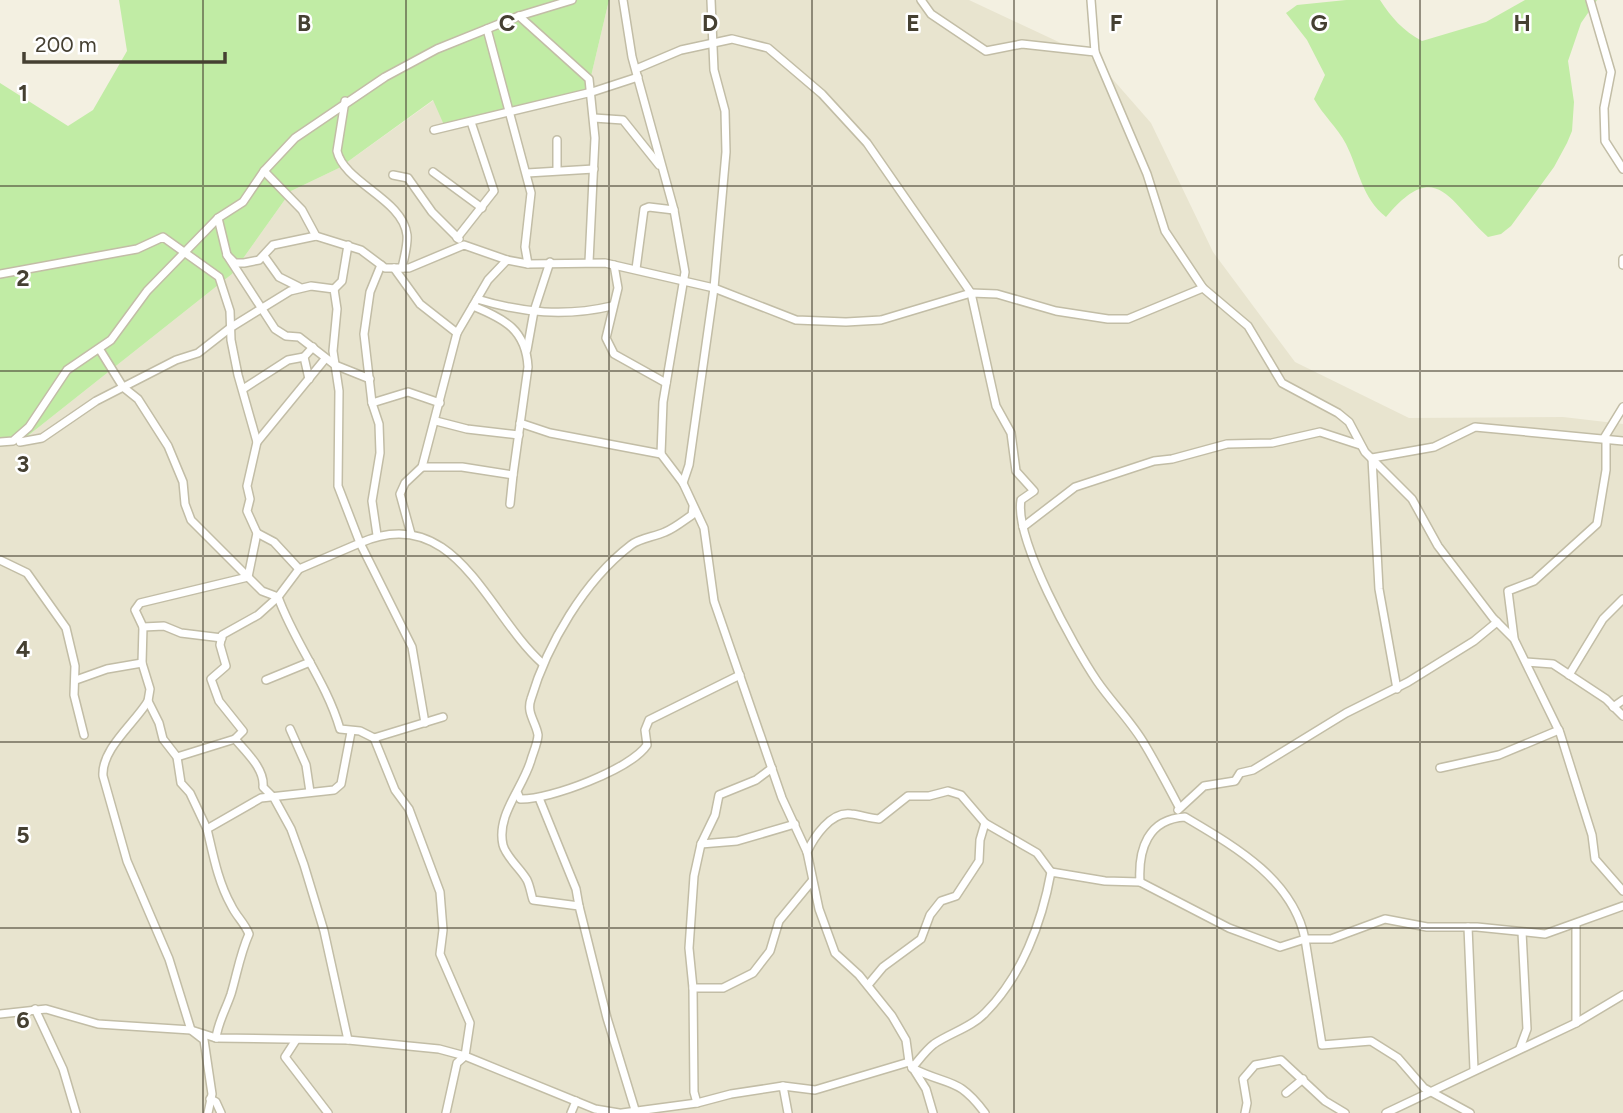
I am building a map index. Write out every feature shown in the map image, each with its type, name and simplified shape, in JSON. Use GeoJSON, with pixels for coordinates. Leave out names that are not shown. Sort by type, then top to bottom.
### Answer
{"type":"FeatureCollection","features":[{"type":"Feature","properties":{"kind":"street"},"geometry":{"type":"LineString","coordinates":[[0,442],[13,441],[29,427],[67,370],[111,340],[146,291],[218,218],[243,202],[264,171],[295,138],[345,102],[437,50],[519,16],[572,0]]}},
{"type":"Feature","properties":{"kind":"street"},"geometry":{"type":"LineString","coordinates":[[623,0],[637,73],[660,167],[674,210],[685,272],[666,383],[661,454],[683,483],[704,528],[714,601],[772,768],[807,852],[812,881],[835,953],[868,985],[892,1016],[906,1040],[910,1065],[926,1090],[933,1113]]}},
{"type":"Feature","properties":{"kind":"street"},"geometry":{"type":"LineString","coordinates":[[683,483],[689,464],[714,288],[726,152],[726,111],[714,70],[711,0]]}},
{"type":"Feature","properties":{"kind":"street"},"geometry":{"type":"LineString","coordinates":[[921,0],[931,14],[986,51],[1022,44],[1095,52]]}},
{"type":"Feature","properties":{"kind":"street"},"geometry":{"type":"LineString","coordinates":[[1091,0],[1095,52],[1147,174],[1165,231],[1203,288],[1248,326],[1282,383],[1338,412],[1349,422],[1360,445],[1412,499],[1438,546],[1497,622],[1514,639],[1559,730],[1592,835],[1595,859],[1623,891]]}},
{"type":"Feature","properties":{"kind":"street"},"geometry":{"type":"LineString","coordinates":[[1590,0],[1612,72],[1604,108],[1605,141],[1623,169]]}},
{"type":"Feature","properties":{"kind":"street"},"geometry":{"type":"LineString","coordinates":[[519,16],[589,79],[594,118],[589,262]]}},
{"type":"Feature","properties":{"kind":"street"},"geometry":{"type":"LineString","coordinates":[[487,29],[531,193],[525,247],[528,264]]}},
{"type":"Feature","properties":{"kind":"street"},"geometry":{"type":"LineString","coordinates":[[435,130],[592,92],[681,50],[732,39],[768,48],[822,94],[867,143],[971,293],[996,406],[1011,433],[1016,471],[1034,491],[1021,500],[1019,511],[1039,571],[1075,644],[1097,681],[1144,744],[1179,807]]}},
{"type":"Feature","properties":{"kind":"street"},"geometry":{"type":"LineString","coordinates":[[345,102],[337,150],[339,158],[343,166],[385,201],[403,225],[407,234],[398,268],[420,304],[457,333]]}},
{"type":"Feature","properties":{"kind":"street"},"geometry":{"type":"LineString","coordinates":[[594,118],[623,120],[660,167]]}},
{"type":"Feature","properties":{"kind":"street"},"geometry":{"type":"LineString","coordinates":[[457,238],[494,191],[471,122]]}},
{"type":"Feature","properties":{"kind":"street"},"geometry":{"type":"LineString","coordinates":[[557,140],[557,170]]}},
{"type":"Feature","properties":{"kind":"street"},"geometry":{"type":"LineString","coordinates":[[527,173],[594,169]]}},
{"type":"Feature","properties":{"kind":"street"},"geometry":{"type":"LineString","coordinates":[[264,171],[302,210],[316,236]]}},
{"type":"Feature","properties":{"kind":"street"},"geometry":{"type":"LineString","coordinates":[[433,172],[482,208]]}},
{"type":"Feature","properties":{"kind":"street"},"geometry":{"type":"LineString","coordinates":[[393,175],[408,177],[432,212],[464,245],[507,260],[528,264],[589,262],[614,265],[714,288],[796,320],[881,320],[971,293],[997,294],[1056,311],[1108,319],[1128,319],[1203,288]]}},
{"type":"Feature","properties":{"kind":"street"},"geometry":{"type":"LineString","coordinates":[[636,270],[644,209],[649,207],[674,210]]}},
{"type":"Feature","properties":{"kind":"street"},"geometry":{"type":"LineString","coordinates":[[218,218],[227,255],[261,310],[279,333],[299,337],[335,365],[370,379]]}},
{"type":"Feature","properties":{"kind":"street"},"geometry":{"type":"LineString","coordinates":[[227,255],[235,263],[244,264],[264,256],[273,245],[316,236],[360,250],[381,265],[398,268],[464,245]]}},
{"type":"Feature","properties":{"kind":"street"},"geometry":{"type":"LineString","coordinates":[[0,274],[137,249],[163,237],[219,276],[230,311],[230,328],[257,442]]}},
{"type":"Feature","properties":{"kind":"street"},"geometry":{"type":"LineString","coordinates":[[348,245],[342,281],[334,289],[335,365],[339,391],[338,486],[360,543],[412,647],[425,723]]}},
{"type":"Feature","properties":{"kind":"street"},"geometry":{"type":"LineString","coordinates":[[264,256],[279,277],[299,287],[334,289]]}},
{"type":"Feature","properties":{"kind":"street"},"geometry":{"type":"LineString","coordinates":[[1623,259],[1623,265]]}},
{"type":"Feature","properties":{"kind":"street"},"geometry":{"type":"LineString","coordinates":[[411,534],[400,494],[405,483],[422,467],[457,333],[488,280],[507,260]]}},
{"type":"Feature","properties":{"kind":"street"},"geometry":{"type":"LineString","coordinates":[[510,504],[527,350],[534,311],[550,262]]}},
{"type":"Feature","properties":{"kind":"street"},"geometry":{"type":"LineString","coordinates":[[377,535],[372,501],[380,437],[372,403],[364,334],[370,292],[381,265]]}},
{"type":"Feature","properties":{"kind":"street"},"geometry":{"type":"LineString","coordinates":[[614,265],[618,288],[606,338],[614,354],[666,383]]}},
{"type":"Feature","properties":{"kind":"street"},"geometry":{"type":"LineString","coordinates":[[20,442],[43,438],[96,401],[176,360],[198,353],[230,328],[299,287]]}},
{"type":"Feature","properties":{"kind":"street"},"geometry":{"type":"LineString","coordinates":[[475,303],[577,314],[612,306]]}},
{"type":"Feature","properties":{"kind":"street"},"geometry":{"type":"LineString","coordinates":[[475,303],[508,322],[527,350]]}},
{"type":"Feature","properties":{"kind":"street"},"geometry":{"type":"LineString","coordinates":[[243,389],[288,360],[304,357],[313,347]]}},
{"type":"Feature","properties":{"kind":"street"},"geometry":{"type":"LineString","coordinates":[[100,350],[123,387],[138,399],[168,446],[183,482],[185,504],[191,520],[262,591],[278,597],[298,646],[329,693],[340,729],[360,731],[374,738],[395,790],[409,808],[440,892],[443,930],[440,954],[470,1023],[465,1056],[457,1063],[446,1113]]}},
{"type":"Feature","properties":{"kind":"street"},"geometry":{"type":"LineString","coordinates":[[304,357],[309,379]]}},
{"type":"Feature","properties":{"kind":"street"},"geometry":{"type":"LineString","coordinates":[[299,569],[285,551],[257,533],[247,511],[250,499],[247,486],[257,442],[326,359]]}},
{"type":"Feature","properties":{"kind":"street"},"geometry":{"type":"LineString","coordinates":[[372,403],[408,392],[440,403]]}},
{"type":"Feature","properties":{"kind":"street"},"geometry":{"type":"LineString","coordinates":[[1514,639],[1508,591],[1534,581],[1600,518],[1606,470],[1605,438],[1623,407]]}},
{"type":"Feature","properties":{"kind":"street"},"geometry":{"type":"LineString","coordinates":[[436,421],[467,429],[519,435]]}},
{"type":"Feature","properties":{"kind":"street"},"geometry":{"type":"LineString","coordinates":[[520,423],[550,433],[661,454]]}},
{"type":"Feature","properties":{"kind":"street"},"geometry":{"type":"LineString","coordinates":[[1372,458],[1434,447],[1475,427],[1623,441]]}},
{"type":"Feature","properties":{"kind":"street"},"geometry":{"type":"LineString","coordinates":[[1023,527],[1075,487],[1154,461],[1227,444],[1272,443],[1321,432],[1360,445]]}},
{"type":"Feature","properties":{"kind":"street"},"geometry":{"type":"LineString","coordinates":[[1372,458],[1379,589],[1397,689]]}},
{"type":"Feature","properties":{"kind":"street"},"geometry":{"type":"LineString","coordinates":[[422,467],[462,467],[513,475]]}},
{"type":"Feature","properties":{"kind":"street"},"geometry":{"type":"LineString","coordinates":[[579,906],[533,900],[528,882],[503,847],[503,826],[508,809],[518,794],[538,736],[529,709],[542,663],[556,643],[573,609],[616,558],[633,543],[666,532],[692,515],[693,506]]}},
{"type":"Feature","properties":{"kind":"street"},"geometry":{"type":"LineString","coordinates":[[248,577],[257,533]]}},
{"type":"Feature","properties":{"kind":"street"},"geometry":{"type":"LineString","coordinates":[[144,627],[164,626],[181,633],[222,638],[258,615],[278,597],[299,569],[377,535],[411,534],[433,540],[450,553],[496,604],[525,648],[542,663]]}},
{"type":"Feature","properties":{"kind":"street"},"geometry":{"type":"LineString","coordinates":[[0,560],[27,573],[66,628],[76,680],[74,695],[84,735]]}},
{"type":"Feature","properties":{"kind":"street"},"geometry":{"type":"LineString","coordinates":[[208,1113],[212,1094],[204,1040],[191,1030],[169,959],[124,854],[103,776],[104,764],[123,730],[139,717],[148,701],[150,689],[142,663],[144,627],[135,610],[140,603],[248,577]]}},
{"type":"Feature","properties":{"kind":"street"},"geometry":{"type":"LineString","coordinates":[[1569,674],[1603,619],[1623,599]]}},
{"type":"Feature","properties":{"kind":"street"},"geometry":{"type":"LineString","coordinates":[[1140,882],[1138,861],[1143,843],[1156,826],[1166,817],[1177,814],[1179,807],[1204,786],[1235,781],[1240,773],[1253,770],[1346,713],[1397,689],[1475,641],[1497,622]]}},
{"type":"Feature","properties":{"kind":"street"},"geometry":{"type":"LineString","coordinates":[[177,757],[235,739],[243,731],[219,701],[211,679],[226,666],[220,645],[222,638]]}},
{"type":"Feature","properties":{"kind":"street"},"geometry":{"type":"LineString","coordinates":[[266,680],[310,662]]}},
{"type":"Feature","properties":{"kind":"street"},"geometry":{"type":"LineString","coordinates":[[1526,662],[1553,664],[1623,716]]}},
{"type":"Feature","properties":{"kind":"street"},"geometry":{"type":"LineString","coordinates":[[76,680],[107,669],[142,663]]}},
{"type":"Feature","properties":{"kind":"street"},"geometry":{"type":"LineString","coordinates":[[518,794],[520,799],[573,790],[640,755],[647,745],[645,730],[649,720],[740,675]]}},
{"type":"Feature","properties":{"kind":"street"},"geometry":{"type":"LineString","coordinates":[[1613,707],[1623,700]]}},
{"type":"Feature","properties":{"kind":"street"},"geometry":{"type":"LineString","coordinates":[[148,701],[163,738],[177,757],[181,783],[191,796],[207,829],[226,895],[232,908],[243,920],[248,934],[238,957],[231,993],[218,1025],[216,1038]]}},
{"type":"Feature","properties":{"kind":"street"},"geometry":{"type":"LineString","coordinates":[[374,738],[443,717]]}},
{"type":"Feature","properties":{"kind":"street"},"geometry":{"type":"LineString","coordinates":[[290,729],[306,765],[310,792]]}},
{"type":"Feature","properties":{"kind":"street"},"geometry":{"type":"LineString","coordinates":[[1440,768],[1499,755],[1559,730]]}},
{"type":"Feature","properties":{"kind":"street"},"geometry":{"type":"LineString","coordinates":[[207,829],[261,798],[334,790],[341,784],[351,732]]}},
{"type":"Feature","properties":{"kind":"street"},"geometry":{"type":"LineString","coordinates":[[235,739],[261,773],[268,794],[274,798],[291,829],[324,931],[348,1040]]}},
{"type":"Feature","properties":{"kind":"street"},"geometry":{"type":"LineString","coordinates":[[697,1103],[691,1037],[693,988],[688,948],[694,876],[701,844],[715,815],[719,795],[757,780],[772,768]]}},
{"type":"Feature","properties":{"kind":"street"},"geometry":{"type":"LineString","coordinates":[[807,852],[815,835],[841,815],[850,813],[879,819],[908,796],[929,796],[947,790],[961,795],[985,823],[1037,853],[1051,872],[1105,881],[1140,882],[1229,928],[1280,947],[1305,939],[1331,939],[1385,919],[1426,927],[1468,927],[1545,934],[1623,906]]}},
{"type":"Feature","properties":{"kind":"street"},"geometry":{"type":"LineString","coordinates":[[539,797],[576,889],[582,925],[635,1112]]}},
{"type":"Feature","properties":{"kind":"street"},"geometry":{"type":"LineString","coordinates":[[1156,826],[1171,818],[1185,817],[1256,861],[1281,889],[1303,926],[1322,1045],[1371,1041],[1398,1058],[1430,1092],[1470,1113]]}},
{"type":"Feature","properties":{"kind":"street"},"geometry":{"type":"LineString","coordinates":[[868,985],[883,967],[921,939],[930,915],[941,901],[956,895],[979,861],[979,841],[985,823]]}},
{"type":"Feature","properties":{"kind":"street"},"geometry":{"type":"LineString","coordinates":[[701,844],[737,841],[795,824]]}},
{"type":"Feature","properties":{"kind":"street"},"geometry":{"type":"LineString","coordinates":[[0,1014],[46,1009],[99,1024],[191,1030],[216,1038],[348,1040],[439,1049],[465,1056],[595,1109],[620,1113],[697,1103],[731,1094],[783,1086],[815,1090],[910,1065],[932,1045],[984,1015],[1021,964],[1039,924],[1051,872]]}},
{"type":"Feature","properties":{"kind":"street"},"geometry":{"type":"LineString","coordinates":[[693,988],[723,988],[753,973],[770,951],[779,921],[812,881]]}},
{"type":"Feature","properties":{"kind":"street"},"geometry":{"type":"LineString","coordinates":[[1576,925],[1576,1023]]}},
{"type":"Feature","properties":{"kind":"street"},"geometry":{"type":"LineString","coordinates":[[1468,927],[1474,1069]]}},
{"type":"Feature","properties":{"kind":"street"},"geometry":{"type":"LineString","coordinates":[[1520,1048],[1527,1028],[1521,932]]}},
{"type":"Feature","properties":{"kind":"street"},"geometry":{"type":"LineString","coordinates":[[1386,1113],[1576,1023],[1623,995]]}},
{"type":"Feature","properties":{"kind":"street"},"geometry":{"type":"LineString","coordinates":[[35,1009],[63,1069],[76,1113]]}},
{"type":"Feature","properties":{"kind":"street"},"geometry":{"type":"LineString","coordinates":[[296,1040],[285,1057],[328,1113]]}},
{"type":"Feature","properties":{"kind":"street"},"geometry":{"type":"LineString","coordinates":[[1245,1113],[1247,1103],[1243,1079],[1255,1065],[1281,1059],[1325,1101],[1345,1113]]}},
{"type":"Feature","properties":{"kind":"street"},"geometry":{"type":"LineString","coordinates":[[910,1065],[933,1078],[956,1083],[969,1092],[985,1113]]}},
{"type":"Feature","properties":{"kind":"street"},"geometry":{"type":"LineString","coordinates":[[1286,1093],[1303,1079]]}},
{"type":"Feature","properties":{"kind":"street"},"geometry":{"type":"LineString","coordinates":[[783,1086],[788,1113]]}},
{"type":"Feature","properties":{"kind":"street"},"geometry":{"type":"LineString","coordinates":[[210,1099],[216,1102],[221,1113]]}},
{"type":"Feature","properties":{"kind":"street"},"geometry":{"type":"LineString","coordinates":[[571,1113],[576,1101]]}},
{"type":"Feature","properties":{"kind":"shaded area"},"geometry":{"type":"Polygon","coordinates":[[[609,0],[969,0],[1095,59],[1151,123],[1213,252],[1295,362],[1409,418],[1563,417],[1623,424],[1623,1113],[0,1113],[0,447],[20,442],[232,274],[291,191],[339,168],[434,100],[588,89],[609,0]]]}},
{"type":"Feature","properties":{"kind":"green space"},"geometry":{"type":"Polygon","coordinates":[[[119,0],[609,0],[588,89],[444,125],[433,100],[339,168],[291,191],[232,274],[20,442],[0,447],[0,83],[68,126],[93,110],[127,51],[119,0]]]}},
{"type":"Feature","properties":{"kind":"green space"},"geometry":{"type":"Polygon","coordinates":[[[1380,0],[1398,23],[1422,41],[1486,22],[1525,0],[1597,0],[1581,23],[1568,61],[1574,102],[1572,131],[1554,167],[1511,226],[1501,234],[1488,237],[1451,199],[1430,187],[1417,190],[1403,199],[1386,217],[1371,201],[1346,144],[1314,99],[1325,75],[1307,40],[1286,13],[1297,5],[1380,0]]]}}]}
